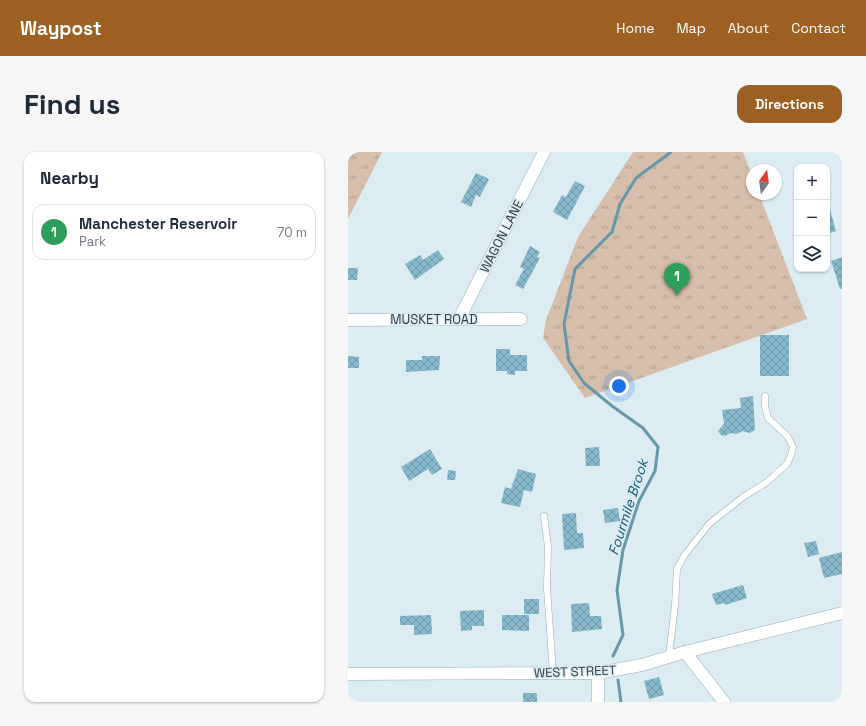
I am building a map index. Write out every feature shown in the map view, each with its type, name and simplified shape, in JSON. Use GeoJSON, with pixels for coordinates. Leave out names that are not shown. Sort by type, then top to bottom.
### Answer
{"type":"FeatureCollection","features":[{"type":"Feature","properties":{"kind":"street","name":"WAGON LANE"},"geometry":{"type":"LineString","coordinates":[[459,319],[544,152]]}},
{"type":"Feature","properties":{"kind":"street","name":"MUSKET ROAD"},"geometry":{"type":"LineString","coordinates":[[348,320],[521,319]]}},
{"type":"Feature","properties":{"kind":"street","name":"WEST STREET"},"geometry":{"type":"LineString","coordinates":[[348,674],[598,673],[620,670],[685,652],[842,613]]}},
{"type":"Feature","properties":{"kind":"street"},"geometry":{"type":"LineString","coordinates":[[685,652],[724,702]]}},
{"type":"Feature","properties":{"kind":"street"},"geometry":{"type":"LineString","coordinates":[[598,673],[598,702]]}},
{"type":"Feature","properties":{"kind":"lane"},"geometry":{"type":"LineString","coordinates":[[669,657],[675,605],[677,569],[684,556],[709,524],[743,497],[767,482],[787,464],[791,455],[793,447],[788,437],[768,418],[765,406],[765,396]]}},
{"type":"Feature","properties":{"kind":"lane"},"geometry":{"type":"LineString","coordinates":[[544,516],[548,547],[547,588],[553,673]]}},
{"type":"Feature","properties":{"kind":"green space"},"geometry":{"type":"Polygon","coordinates":[[[348,152],[382,152],[348,219],[348,152]]]}},
{"type":"Feature","properties":{"kind":"green space"},"geometry":{"type":"Polygon","coordinates":[[[633,152],[743,152],[748,164],[746,164],[746,200],[761,200],[807,319],[585,398],[543,338],[546,320],[578,237],[633,152]]]}},
{"type":"Feature","properties":{"kind":"building"},"geometry":{"type":"Polygon","coordinates":[[[476,173],[489,179],[480,197],[476,195],[471,207],[461,202],[476,173]]]}},
{"type":"Feature","properties":{"kind":"building"},"geometry":{"type":"Polygon","coordinates":[[[575,181],[585,186],[567,220],[553,212],[562,195],[566,197],[575,181]]]}},
{"type":"Feature","properties":{"kind":"building"},"geometry":{"type":"Polygon","coordinates":[[[830,210],[836,231],[830,233],[830,210]]]}},
{"type":"Feature","properties":{"kind":"building"},"geometry":{"type":"Polygon","coordinates":[[[530,246],[540,252],[537,257],[540,258],[523,289],[515,285],[524,269],[520,267],[530,246]]]}},
{"type":"Feature","properties":{"kind":"building"},"geometry":{"type":"Polygon","coordinates":[[[438,250],[444,259],[415,280],[405,264],[420,255],[423,260],[438,250]]]}},
{"type":"Feature","properties":{"kind":"building"},"geometry":{"type":"Polygon","coordinates":[[[842,257],[842,289],[840,289],[831,261],[842,257]]]}},
{"type":"Feature","properties":{"kind":"building"},"geometry":{"type":"Polygon","coordinates":[[[348,268],[358,268],[357,280],[348,280],[348,268]]]}},
{"type":"Feature","properties":{"kind":"building"},"geometry":{"type":"Polygon","coordinates":[[[760,335],[789,335],[789,376],[760,376],[760,335]]]}},
{"type":"Feature","properties":{"kind":"building"},"geometry":{"type":"Polygon","coordinates":[[[496,349],[510,349],[510,355],[527,355],[527,371],[515,371],[515,375],[507,374],[507,371],[496,371],[496,349]]]}},
{"type":"Feature","properties":{"kind":"building"},"geometry":{"type":"Polygon","coordinates":[[[348,356],[359,357],[359,368],[348,368],[348,356]]]}},
{"type":"Feature","properties":{"kind":"building"},"geometry":{"type":"Polygon","coordinates":[[[422,356],[440,356],[439,370],[406,372],[406,360],[422,360],[422,356]]]}},
{"type":"Feature","properties":{"kind":"building"},"geometry":{"type":"Polygon","coordinates":[[[753,396],[755,430],[750,433],[742,431],[737,434],[731,433],[725,436],[721,435],[718,431],[724,424],[722,410],[741,408],[740,398],[753,396]]]}},
{"type":"Feature","properties":{"kind":"building"},"geometry":{"type":"Polygon","coordinates":[[[599,447],[600,466],[586,466],[585,448],[599,447]]]}},
{"type":"Feature","properties":{"kind":"building"},"geometry":{"type":"Polygon","coordinates":[[[430,449],[442,469],[432,475],[428,469],[409,481],[401,467],[430,449]]]}},
{"type":"Feature","properties":{"kind":"building"},"geometry":{"type":"Polygon","coordinates":[[[518,469],[536,474],[532,492],[524,490],[520,507],[501,503],[505,487],[511,489],[518,469]]]}},
{"type":"Feature","properties":{"kind":"building"},"geometry":{"type":"Polygon","coordinates":[[[448,470],[456,471],[455,480],[447,480],[448,470]]]}},
{"type":"Feature","properties":{"kind":"building"},"geometry":{"type":"Polygon","coordinates":[[[618,508],[620,521],[605,523],[603,510],[618,508]]]}},
{"type":"Feature","properties":{"kind":"building"},"geometry":{"type":"Polygon","coordinates":[[[576,513],[577,533],[583,533],[584,548],[564,550],[562,514],[576,513]]]}},
{"type":"Feature","properties":{"kind":"building"},"geometry":{"type":"Polygon","coordinates":[[[816,541],[819,554],[808,557],[804,543],[816,541]]]}},
{"type":"Feature","properties":{"kind":"building"},"geometry":{"type":"Polygon","coordinates":[[[842,552],[842,574],[824,578],[819,558],[842,552]]]}},
{"type":"Feature","properties":{"kind":"building"},"geometry":{"type":"Polygon","coordinates":[[[743,585],[747,598],[725,605],[724,603],[716,605],[712,594],[743,585]]]}},
{"type":"Feature","properties":{"kind":"building"},"geometry":{"type":"Polygon","coordinates":[[[524,599],[539,599],[539,614],[524,614],[524,599]]]}},
{"type":"Feature","properties":{"kind":"building"},"geometry":{"type":"Polygon","coordinates":[[[589,603],[590,616],[601,616],[602,629],[572,632],[571,604],[589,603]]]}},
{"type":"Feature","properties":{"kind":"building"},"geometry":{"type":"Polygon","coordinates":[[[484,610],[484,626],[472,626],[472,630],[461,631],[460,611],[484,610]]]}},
{"type":"Feature","properties":{"kind":"building"},"geometry":{"type":"Polygon","coordinates":[[[431,615],[432,634],[414,635],[414,625],[400,625],[400,616],[431,615]]]}},
{"type":"Feature","properties":{"kind":"building"},"geometry":{"type":"Polygon","coordinates":[[[502,615],[529,615],[529,631],[502,630],[502,615]]]}},
{"type":"Feature","properties":{"kind":"building"},"geometry":{"type":"Polygon","coordinates":[[[659,677],[664,695],[649,699],[644,681],[659,677]]]}},
{"type":"Feature","properties":{"kind":"building"},"geometry":{"type":"Polygon","coordinates":[[[523,693],[537,693],[537,702],[523,702],[523,693]]]}},
{"type":"Feature","properties":{"kind":"waterway","name":"Fourmile Brook"},"geometry":{"type":"LineString","coordinates":[[613,656],[623,635],[617,590],[623,550],[639,501],[655,471],[658,447],[643,428],[612,406],[584,383],[569,361],[564,324],[575,269],[612,232],[620,204],[636,178],[671,152]]}},
{"type":"Feature","properties":{"kind":"waterway","name":"Fourmile Brook"},"geometry":{"type":"LineString","coordinates":[[618,680],[621,702]]}},
{"type":"Feature","properties":{"kind":"place","name":"Manchester Reservoir"},"geometry":{"type":"Point","coordinates":[677,296]}}]}
